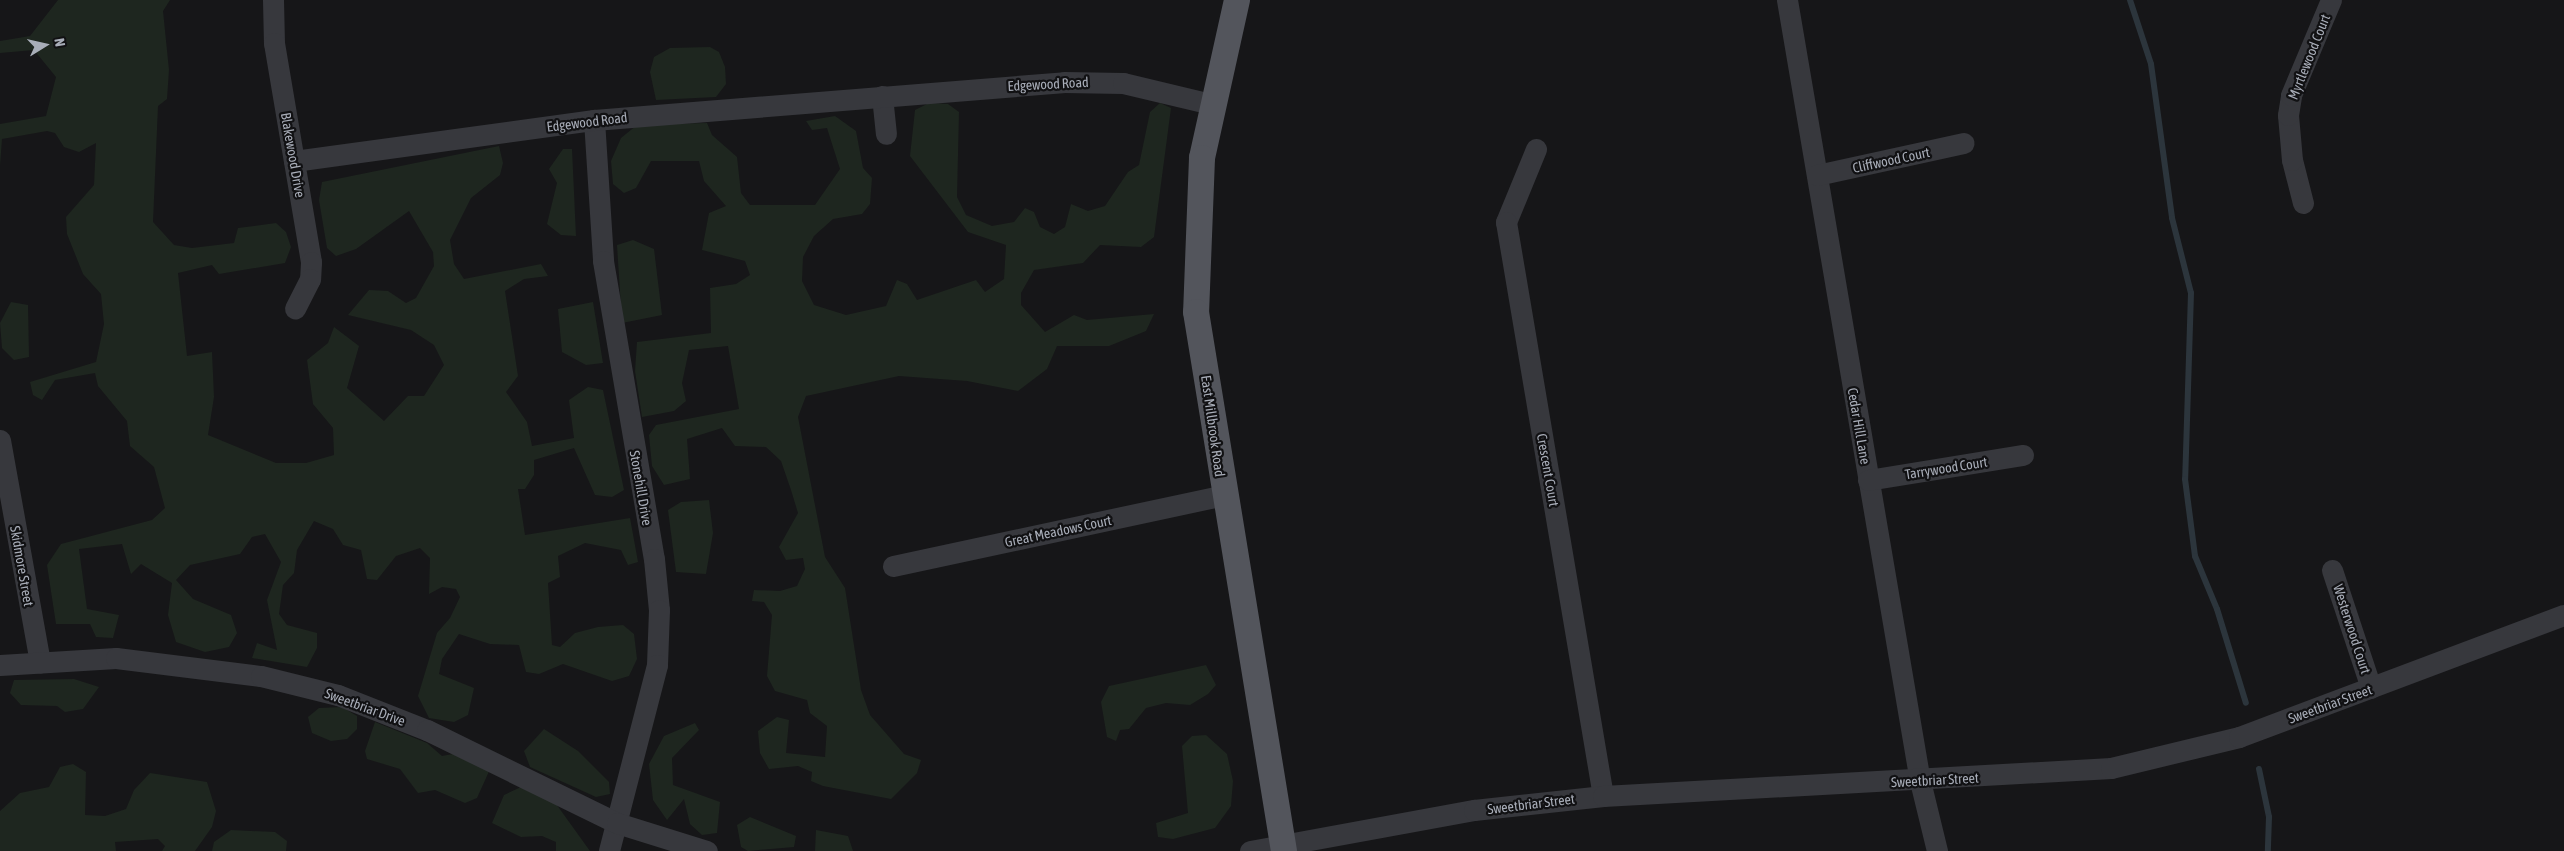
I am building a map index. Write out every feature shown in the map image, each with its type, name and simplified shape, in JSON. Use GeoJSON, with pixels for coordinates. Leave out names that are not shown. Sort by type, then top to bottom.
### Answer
{"type":"FeatureCollection","features":[{"type":"Feature","properties":{"kind":"main road","name":"East Millbrook Road"},"geometry":{"type":"LineString","coordinates":[[1237,0],[1211,104],[1198,195],[1195,292],[1223,495],[1284,848]]}},
{"type":"Feature","properties":{"kind":"street","name":"Blakewood Drive"},"geometry":{"type":"LineString","coordinates":[[272,0],[274,43],[311,262],[310,279],[295,308]]}},
{"type":"Feature","properties":{"kind":"street","name":"Cedar Hill Lane"},"geometry":{"type":"LineString","coordinates":[[1787,0],[1920,780],[1937,851]]}},
{"type":"Feature","properties":{"kind":"street","name":"Myrtlewood Court"},"geometry":{"type":"LineString","coordinates":[[2302,203],[2288,115],[2291,95],[2331,0]]}},
{"type":"Feature","properties":{"kind":"street","name":"Edgewood Road"},"geometry":{"type":"LineString","coordinates":[[294,161],[594,120],[882,96],[1094,82],[1123,83],[1211,104]]}},
{"type":"Feature","properties":{"kind":"street"},"geometry":{"type":"LineString","coordinates":[[882,96],[886,134]]}},
{"type":"Feature","properties":{"kind":"street","name":"Stonehill Drive"},"geometry":{"type":"LineString","coordinates":[[594,120],[605,278],[654,559],[658,610],[657,665],[609,851]]}},
{"type":"Feature","properties":{"kind":"street","name":"Cliffwood Court"},"geometry":{"type":"LineString","coordinates":[[1818,175],[1964,143]]}},
{"type":"Feature","properties":{"kind":"street","name":"Crescent Court"},"geometry":{"type":"LineString","coordinates":[[1536,149],[1506,222],[1603,796]]}},
{"type":"Feature","properties":{"kind":"street","name":"Skidmore Street"},"geometry":{"type":"LineString","coordinates":[[0,440],[40,662]]}},
{"type":"Feature","properties":{"kind":"street","name":"Tarrywood Court"},"geometry":{"type":"LineString","coordinates":[[1868,480],[2023,455]]}},
{"type":"Feature","properties":{"kind":"street","name":"Great Meadows Court"},"geometry":{"type":"LineString","coordinates":[[893,566],[1223,495]]}},
{"type":"Feature","properties":{"kind":"street","name":"Westerwood Court"},"geometry":{"type":"LineString","coordinates":[[2332,570],[2371,688]]}},
{"type":"Feature","properties":{"kind":"street","name":"Sweetbriar Street"},"geometry":{"type":"LineString","coordinates":[[1284,848],[1474,810],[1603,796],[2111,768],[2239,737],[2564,615]]}},
{"type":"Feature","properties":{"kind":"street","name":"Sweetbriar Drive"},"geometry":{"type":"LineString","coordinates":[[0,664],[116,658],[192,665],[338,695],[427,730],[617,823],[707,851]]}},
{"type":"Feature","properties":{"kind":"street"},"geometry":{"type":"LineString","coordinates":[[1250,851],[1284,848]]}},
{"type":"Feature","properties":{"kind":"shaded area"},"geometry":{"type":"Polygon","coordinates":[[[58,0],[170,0],[163,11],[169,70],[167,99],[158,106],[153,222],[174,245],[192,248],[234,243],[238,228],[276,223],[286,232],[291,247],[285,263],[219,274],[212,265],[178,273],[187,356],[212,352],[214,397],[208,435],[276,463],[306,463],[334,455],[333,428],[313,404],[307,360],[328,343],[334,327],[359,346],[347,388],[384,421],[408,396],[424,396],[444,365],[434,345],[411,330],[348,315],[369,290],[388,291],[406,303],[416,298],[434,266],[433,252],[409,211],[356,249],[336,256],[327,248],[319,200],[322,182],[499,146],[503,163],[500,175],[471,198],[450,240],[454,264],[464,279],[541,264],[548,276],[524,279],[505,291],[518,376],[506,392],[527,422],[532,446],[574,438],[569,400],[588,387],[603,390],[624,490],[612,497],[595,495],[574,448],[534,460],[534,475],[525,489],[518,489],[525,535],[630,518],[638,562],[628,565],[621,550],[585,543],[558,556],[560,577],[548,583],[552,645],[560,647],[575,633],[598,627],[623,625],[634,634],[637,659],[629,676],[612,681],[563,664],[539,674],[526,672],[519,645],[490,644],[459,634],[442,659],[439,674],[474,688],[468,715],[454,722],[429,718],[418,696],[437,633],[450,618],[460,597],[456,589],[442,587],[429,594],[430,558],[420,548],[396,556],[377,580],[367,579],[361,550],[343,545],[333,529],[314,521],[297,550],[294,573],[283,585],[279,614],[287,625],[317,633],[317,648],[307,667],[252,658],[257,643],[277,650],[267,600],[281,562],[265,534],[252,537],[240,554],[190,565],[176,580],[193,599],[231,615],[237,633],[229,647],[205,652],[176,642],[168,615],[172,583],[141,564],[131,574],[122,544],[79,549],[87,609],[119,615],[113,638],[96,637],[90,624],[56,624],[47,565],[61,544],[152,520],[165,508],[154,467],[130,446],[127,421],[98,386],[95,373],[55,380],[42,400],[33,395],[30,382],[96,362],[104,324],[101,294],[83,274],[67,234],[66,217],[94,185],[96,143],[79,152],[64,147],[55,133],[47,131],[2,139],[0,166],[0,124],[46,116],[56,77],[34,50],[0,53],[0,41],[30,36],[58,0]]]}},
{"type":"Feature","properties":{"kind":"shaded area"},"geometry":{"type":"Polygon","coordinates":[[[710,47],[719,52],[725,67],[726,84],[716,97],[656,100],[650,72],[654,57],[670,48],[710,47]]]}},
{"type":"Feature","properties":{"kind":"shaded area"},"geometry":{"type":"Polygon","coordinates":[[[929,103],[948,104],[959,112],[957,197],[966,215],[992,226],[1014,222],[1025,208],[1034,212],[1040,227],[1054,234],[1065,227],[1071,204],[1088,211],[1105,206],[1128,172],[1139,165],[1150,112],[1160,103],[1171,108],[1154,237],[1141,247],[1100,245],[1083,263],[1034,270],[1021,293],[1021,305],[1045,332],[1074,315],[1087,320],[1154,314],[1146,331],[1109,346],[1057,346],[1047,369],[1018,391],[967,381],[899,376],[806,396],[798,417],[825,557],[845,588],[861,690],[870,715],[904,754],[921,760],[917,773],[891,799],[823,786],[811,781],[812,772],[798,766],[769,769],[760,753],[758,731],[777,717],[789,720],[786,753],[825,757],[827,726],[810,713],[807,700],[775,691],[767,676],[772,615],[764,602],[752,601],[754,590],[780,591],[797,586],[805,569],[803,558],[786,560],[779,547],[798,513],[791,490],[781,461],[766,447],[735,446],[722,428],[687,439],[690,479],[664,485],[652,466],[649,435],[656,425],[739,409],[728,346],[689,350],[682,383],[686,401],[674,411],[642,417],[635,371],[637,342],[711,333],[710,288],[736,284],[750,275],[745,261],[702,250],[709,213],[726,206],[704,181],[699,161],[651,161],[636,188],[624,193],[613,184],[611,161],[621,138],[637,125],[707,123],[712,135],[737,157],[741,193],[750,205],[815,205],[840,169],[827,128],[812,130],[806,121],[835,116],[856,131],[863,168],[872,178],[870,204],[862,214],[833,219],[814,236],[803,257],[802,281],[814,305],[846,315],[886,306],[897,280],[907,284],[917,300],[976,280],[985,292],[1004,279],[1006,245],[968,232],[910,156],[915,110],[929,103]]]}},
{"type":"Feature","properties":{"kind":"shaded area"},"geometry":{"type":"Polygon","coordinates":[[[563,149],[572,149],[576,236],[561,235],[547,224],[557,183],[549,169],[563,149]]]}},
{"type":"Feature","properties":{"kind":"shaded area"},"geometry":{"type":"Polygon","coordinates":[[[633,240],[654,249],[662,315],[622,323],[617,245],[633,240]]]}},
{"type":"Feature","properties":{"kind":"shaded area"},"geometry":{"type":"Polygon","coordinates":[[[11,302],[28,305],[29,357],[14,360],[2,348],[0,323],[11,302]]]}},
{"type":"Feature","properties":{"kind":"shaded area"},"geometry":{"type":"Polygon","coordinates":[[[593,302],[603,363],[586,365],[562,352],[558,309],[593,302]]]}},
{"type":"Feature","properties":{"kind":"shaded area"},"geometry":{"type":"Polygon","coordinates":[[[709,500],[713,533],[706,574],[676,572],[668,510],[681,502],[709,500]]]}},
{"type":"Feature","properties":{"kind":"shaded area"},"geometry":{"type":"Polygon","coordinates":[[[1206,665],[1216,685],[1208,694],[1190,705],[1166,703],[1146,708],[1129,729],[1120,730],[1116,741],[1107,737],[1101,702],[1109,686],[1206,665]]]}},
{"type":"Feature","properties":{"kind":"shaded area"},"geometry":{"type":"Polygon","coordinates":[[[74,679],[99,687],[83,709],[65,712],[57,706],[21,705],[10,693],[14,680],[74,679]]]}},
{"type":"Feature","properties":{"kind":"shaded area"},"geometry":{"type":"Polygon","coordinates":[[[342,707],[357,716],[357,729],[347,739],[331,741],[312,733],[308,717],[319,708],[342,707]]]}},
{"type":"Feature","properties":{"kind":"shaded area"},"geometry":{"type":"Polygon","coordinates":[[[375,722],[427,743],[442,756],[453,754],[491,767],[477,798],[465,803],[435,790],[418,793],[400,769],[367,759],[365,751],[375,722]]]}},
{"type":"Feature","properties":{"kind":"shaded area"},"geometry":{"type":"Polygon","coordinates":[[[695,723],[699,730],[672,758],[673,785],[720,802],[717,833],[702,835],[690,824],[684,799],[667,820],[653,800],[649,764],[664,736],[695,723]]]}},
{"type":"Feature","properties":{"kind":"shaded area"},"geometry":{"type":"Polygon","coordinates":[[[544,729],[578,751],[609,782],[610,794],[596,797],[530,767],[524,751],[544,729]]]}},
{"type":"Feature","properties":{"kind":"shaded area"},"geometry":{"type":"Polygon","coordinates":[[[1206,735],[1227,754],[1233,781],[1231,806],[1215,828],[1173,839],[1158,837],[1156,823],[1188,813],[1182,746],[1192,736],[1206,735]]]}},
{"type":"Feature","properties":{"kind":"shaded area"},"geometry":{"type":"Polygon","coordinates":[[[73,764],[86,772],[85,815],[105,816],[126,809],[134,790],[150,773],[207,782],[216,811],[212,827],[195,851],[162,851],[165,846],[158,839],[115,842],[116,851],[0,851],[0,811],[20,793],[49,787],[60,767],[73,764]]]}},
{"type":"Feature","properties":{"kind":"shaded area"},"geometry":{"type":"Polygon","coordinates":[[[521,787],[554,801],[590,851],[556,851],[556,842],[542,836],[521,837],[492,823],[504,795],[521,787]]]}},
{"type":"Feature","properties":{"kind":"shaded area"},"geometry":{"type":"Polygon","coordinates":[[[750,817],[796,836],[794,847],[748,851],[741,847],[737,825],[750,817]]]}},
{"type":"Feature","properties":{"kind":"shaded area"},"geometry":{"type":"Polygon","coordinates":[[[231,830],[275,832],[287,841],[286,851],[212,851],[214,842],[231,830]]]}},
{"type":"Feature","properties":{"kind":"shaded area"},"geometry":{"type":"Polygon","coordinates":[[[816,830],[848,836],[853,851],[815,851],[816,830]]]}},
{"type":"Feature","properties":{"kind":"waterway"},"geometry":{"type":"LineString","coordinates":[[2130,0],[2151,64],[2172,218],[2191,293],[2185,479],[2195,556],[2217,609],[2246,703]]}},
{"type":"Feature","properties":{"kind":"waterway"},"geometry":{"type":"LineString","coordinates":[[2259,769],[2269,817],[2268,851]]}}]}
